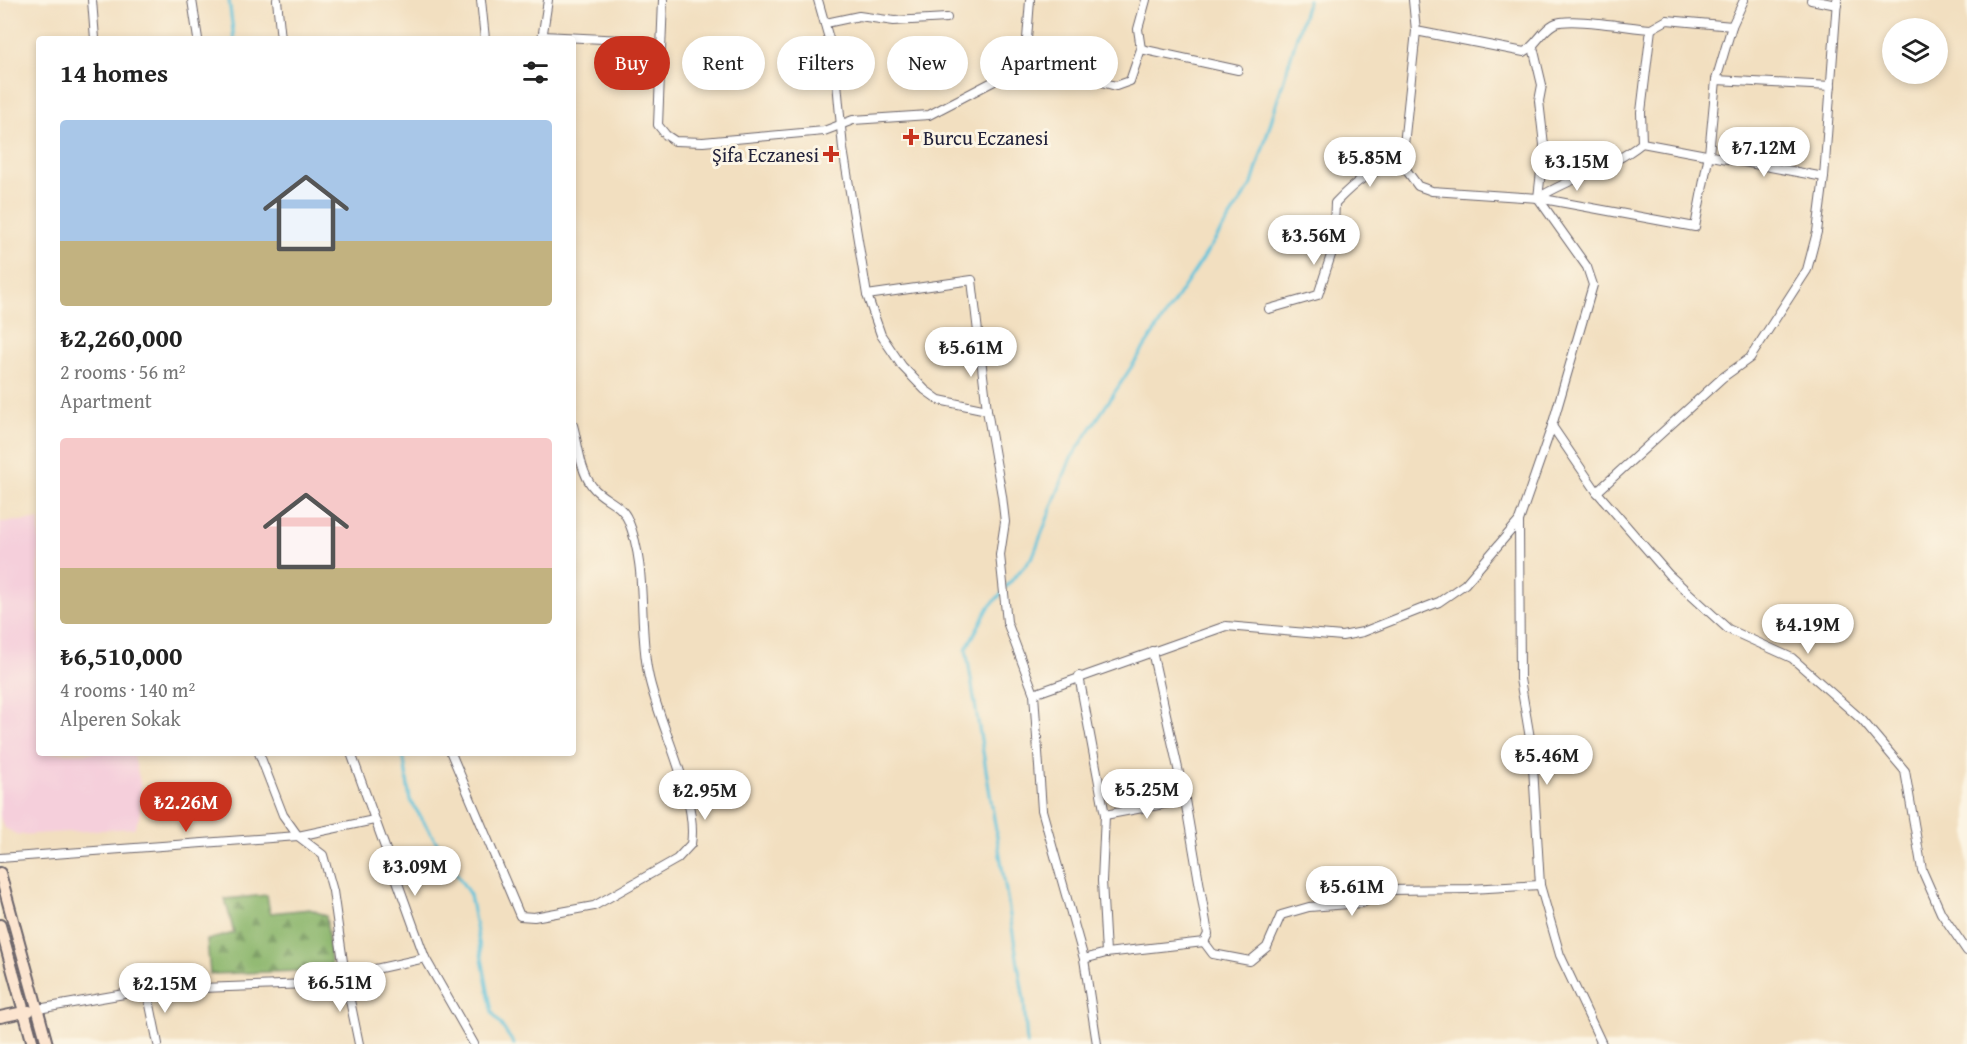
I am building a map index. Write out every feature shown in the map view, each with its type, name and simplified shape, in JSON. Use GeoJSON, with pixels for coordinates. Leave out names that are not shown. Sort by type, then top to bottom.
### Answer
{"type":"FeatureCollection","features":[{"type":"Feature","properties":{"kind":"main road"},"geometry":{"type":"LineString","coordinates":[[0,873],[47,1044]]}},
{"type":"Feature","properties":{"kind":"main road"},"geometry":{"type":"LineString","coordinates":[[0,925],[33,1044]]}},
{"type":"Feature","properties":{"kind":"main road"},"geometry":{"type":"LineString","coordinates":[[0,1017],[38,1009]]}},
{"type":"Feature","properties":{"kind":"street"},"geometry":{"type":"LineString","coordinates":[[92,0],[95,36]]}},
{"type":"Feature","properties":{"kind":"street"},"geometry":{"type":"LineString","coordinates":[[192,0],[198,36]]}},
{"type":"Feature","properties":{"kind":"street"},"geometry":{"type":"LineString","coordinates":[[277,0],[281,36]]}},
{"type":"Feature","properties":{"kind":"street"},"geometry":{"type":"LineString","coordinates":[[482,0],[486,36]]}},
{"type":"Feature","properties":{"kind":"street"},"geometry":{"type":"LineString","coordinates":[[542,36],[548,0]]}},
{"type":"Feature","properties":{"kind":"street"},"geometry":{"type":"LineString","coordinates":[[662,36],[663,0]]}},
{"type":"Feature","properties":{"kind":"street"},"geometry":{"type":"LineString","coordinates":[[818,0],[835,60],[841,126],[867,295],[881,335],[902,366],[925,390],[939,400],[987,410]]}},
{"type":"Feature","properties":{"kind":"street"},"geometry":{"type":"LineString","coordinates":[[1027,36],[1030,0]]}},
{"type":"Feature","properties":{"kind":"street"},"geometry":{"type":"LineString","coordinates":[[1118,85],[1130,81],[1141,49],[1138,29],[1146,0]]}},
{"type":"Feature","properties":{"kind":"street"},"geometry":{"type":"LineString","coordinates":[[1413,0],[1416,31],[1402,164],[1418,186],[1432,191],[1538,198],[1695,227],[1709,154],[1716,80],[1732,26],[1744,0]]}},
{"type":"Feature","properties":{"kind":"street"},"geometry":{"type":"LineString","coordinates":[[1597,492],[1722,378],[1758,350],[1781,307],[1807,270],[1817,232],[1824,177],[1836,3],[1811,0]]}},
{"type":"Feature","properties":{"kind":"street"},"geometry":{"type":"LineString","coordinates":[[826,23],[859,16],[894,21],[947,18]]}},
{"type":"Feature","properties":{"kind":"street"},"geometry":{"type":"LineString","coordinates":[[1416,31],[1524,52],[1533,47],[1542,32],[1557,23],[1580,21],[1651,29],[1667,20],[1732,26]]}},
{"type":"Feature","properties":{"kind":"street"},"geometry":{"type":"LineString","coordinates":[[1642,143],[1641,112],[1651,29]]}},
{"type":"Feature","properties":{"kind":"street"},"geometry":{"type":"LineString","coordinates":[[576,39],[594,39]]}},
{"type":"Feature","properties":{"kind":"street"},"geometry":{"type":"LineString","coordinates":[[1533,47],[1542,85],[1539,101],[1544,145],[1538,198],[1587,267],[1593,285],[1552,426],[1520,521],[1520,679],[1532,750],[1540,885],[1560,955],[1602,1044]]}},
{"type":"Feature","properties":{"kind":"street"},"geometry":{"type":"LineString","coordinates":[[1141,49],[1238,70]]}},
{"type":"Feature","properties":{"kind":"street"},"geometry":{"type":"LineString","coordinates":[[1716,80],[1831,86]]}},
{"type":"Feature","properties":{"kind":"street"},"geometry":{"type":"LineString","coordinates":[[659,90],[658,125],[675,141],[747,138],[824,131],[853,120],[929,115],[980,88]]}},
{"type":"Feature","properties":{"kind":"street"},"geometry":{"type":"LineString","coordinates":[[1538,198],[1560,184],[1629,154],[1642,143],[1824,177]]}},
{"type":"Feature","properties":{"kind":"street"},"geometry":{"type":"LineString","coordinates":[[1269,309],[1318,295],[1333,249],[1335,203],[1350,186],[1369,173],[1384,166],[1402,164]]}},
{"type":"Feature","properties":{"kind":"street"},"geometry":{"type":"LineString","coordinates":[[867,295],[972,280],[987,410],[1005,522],[1000,555],[1007,622],[1034,694],[1042,810],[1084,959],[1097,1044]]}},
{"type":"Feature","properties":{"kind":"street"},"geometry":{"type":"LineString","coordinates":[[1552,426],[1597,492],[1669,575],[1728,629],[1792,658],[1862,720],[1905,771],[1922,870],[1941,913],[1967,951]]}},
{"type":"Feature","properties":{"kind":"street"},"geometry":{"type":"LineString","coordinates":[[452,756],[519,916],[534,917],[594,906],[678,858],[691,844],[692,816],[648,676],[642,642],[640,576],[629,521],[616,504],[592,487],[576,435]]}},
{"type":"Feature","properties":{"kind":"street"},"geometry":{"type":"LineString","coordinates":[[1034,694],[1079,676],[1226,626],[1342,636],[1364,632],[1438,602],[1466,584],[1520,521]]}},
{"type":"Feature","properties":{"kind":"street"},"geometry":{"type":"LineString","coordinates":[[1152,651],[1185,800],[1208,934],[1204,942]]}},
{"type":"Feature","properties":{"kind":"street"},"geometry":{"type":"LineString","coordinates":[[1079,676],[1105,815],[1102,881],[1106,953]]}},
{"type":"Feature","properties":{"kind":"street"},"geometry":{"type":"LineString","coordinates":[[260,756],[283,815],[298,836],[323,855],[333,891],[345,976],[359,1044]]}},
{"type":"Feature","properties":{"kind":"street"},"geometry":{"type":"LineString","coordinates":[[352,756],[425,958],[474,1044]]}},
{"type":"Feature","properties":{"kind":"street"},"geometry":{"type":"LineString","coordinates":[[1105,815],[1185,800]]}},
{"type":"Feature","properties":{"kind":"street"},"geometry":{"type":"LineString","coordinates":[[0,858],[298,836],[374,820]]}},
{"type":"Feature","properties":{"kind":"street"},"geometry":{"type":"LineString","coordinates":[[1204,942],[1213,954],[1250,961],[1267,947],[1281,915],[1309,907],[1362,903],[1388,890],[1540,885]]}},
{"type":"Feature","properties":{"kind":"street"},"geometry":{"type":"LineString","coordinates":[[1084,959],[1106,953],[1204,942]]}},
{"type":"Feature","properties":{"kind":"street"},"geometry":{"type":"LineString","coordinates":[[38,1009],[147,990],[308,984],[425,958]]}},
{"type":"Feature","properties":{"kind":"street"},"geometry":{"type":"LineString","coordinates":[[147,990],[158,1044]]}},
{"type":"Feature","properties":{"kind":"shaded area"},"geometry":{"type":"Polygon","coordinates":[[[36,520],[36,756],[134,756],[141,786],[140,816],[134,828],[18,835],[3,827],[0,816],[0,522],[36,520]]]}},
{"type":"Feature","properties":{"kind":"green space"},"geometry":{"type":"Polygon","coordinates":[[[267,895],[270,913],[310,909],[326,916],[332,970],[210,974],[207,940],[234,933],[225,899],[267,895]]]}},
{"type":"Feature","properties":{"kind":"waterway"},"geometry":{"type":"LineString","coordinates":[[229,0],[234,36]]}},
{"type":"Feature","properties":{"kind":"waterway"},"geometry":{"type":"LineString","coordinates":[[1006,587],[1033,556],[1070,460],[1252,184],[1308,0]]}},
{"type":"Feature","properties":{"kind":"waterway"},"geometry":{"type":"LineString","coordinates":[[1002,593],[989,607],[966,649],[1024,1000],[1027,1044]]}},
{"type":"Feature","properties":{"kind":"waterway"},"geometry":{"type":"LineString","coordinates":[[403,756],[410,800],[470,895],[492,1012],[514,1044]]}},
{"type":"Feature","properties":{"kind":"place","name":"Burcu Eczanesi"},"geometry":{"type":"Point","coordinates":[911,137]}},
{"type":"Feature","properties":{"kind":"place","name":"Şifa Eczanesi"},"geometry":{"type":"Point","coordinates":[831,154]}}]}
